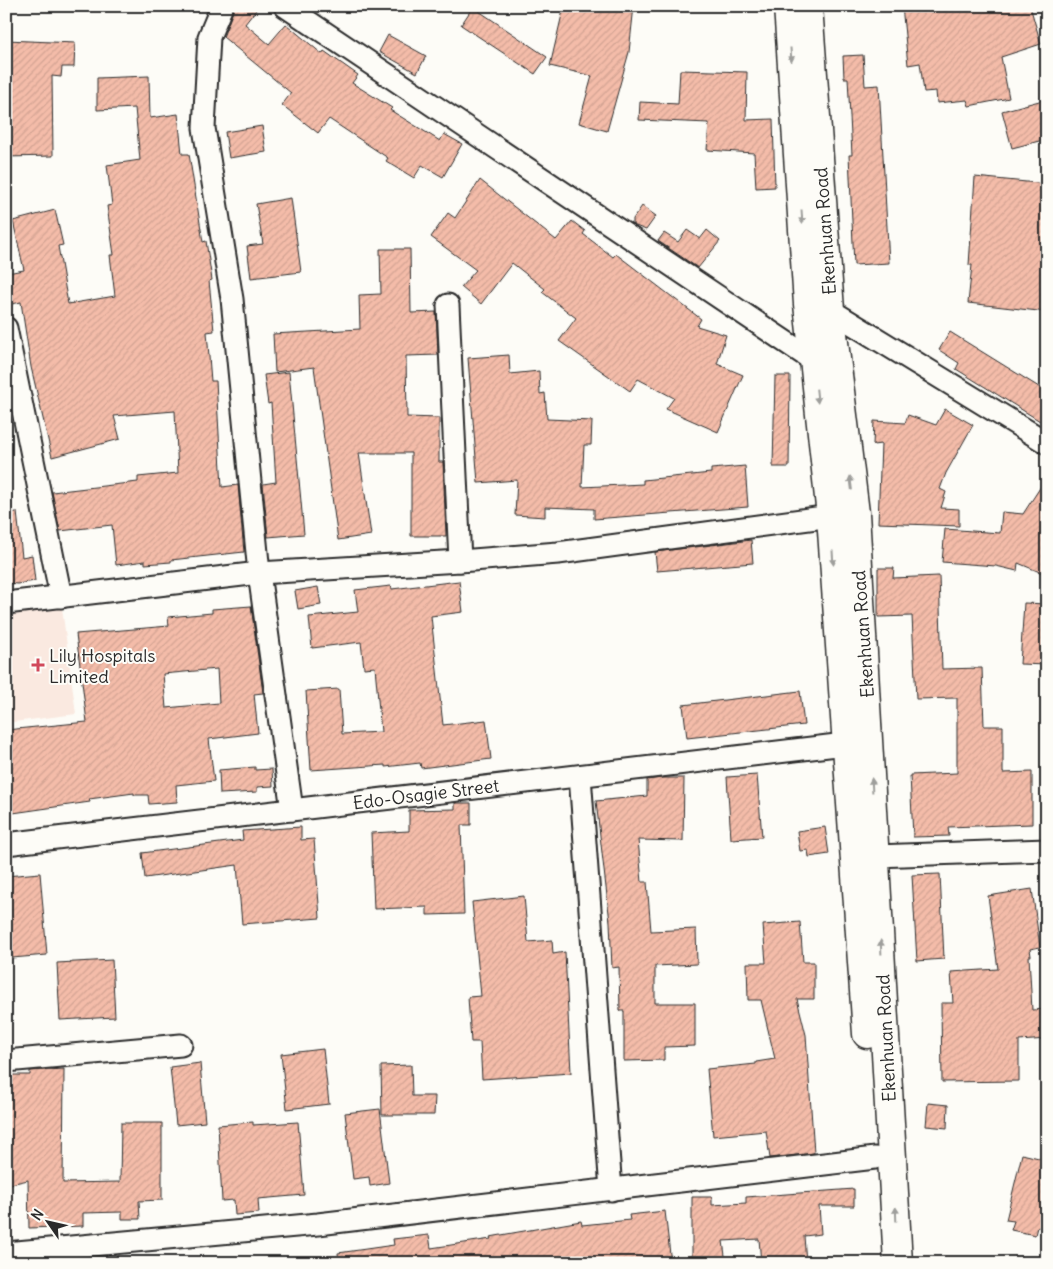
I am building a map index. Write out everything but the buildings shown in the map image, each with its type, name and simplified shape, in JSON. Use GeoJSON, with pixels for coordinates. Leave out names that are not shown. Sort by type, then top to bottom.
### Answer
{"type":"FeatureCollection","features":[{"type":"Feature","properties":{"kind":"main road","name":"Ekenhuan Road"},"geometry":{"type":"LineString","coordinates":[[788,6],[814,361],[843,514],[845,744],[855,857],[880,1263]]}},
{"type":"Feature","properties":{"kind":"main road","name":"Ekenhuan Road"},"geometry":{"type":"LineString","coordinates":[[808,6],[843,514],[875,856],[898,1263]]}},
{"type":"Feature","properties":{"kind":"street"},"geometry":{"type":"LineString","coordinates":[[222,6],[208,37],[204,128],[232,299],[259,573],[292,810]]}},
{"type":"Feature","properties":{"kind":"street"},"geometry":{"type":"LineString","coordinates":[[285,6],[814,361]]}},
{"type":"Feature","properties":{"kind":"street"},"geometry":{"type":"LineString","coordinates":[[448,305],[460,562]]}},
{"type":"Feature","properties":{"kind":"street"},"geometry":{"type":"LineString","coordinates":[[830,310],[1047,443]]}},
{"type":"Feature","properties":{"kind":"street"},"geometry":{"type":"LineString","coordinates":[[6,328],[61,597]]}},
{"type":"Feature","properties":{"kind":"street"},"geometry":{"type":"LineString","coordinates":[[6,603],[259,573],[460,562],[558,553],[843,514]]}},
{"type":"Feature","properties":{"kind":"street","name":"Edo-Osagie Street"},"geometry":{"type":"LineString","coordinates":[[6,844],[845,744]]}},
{"type":"Feature","properties":{"kind":"street"},"geometry":{"type":"LineString","coordinates":[[580,776],[611,1190]]}},
{"type":"Feature","properties":{"kind":"street"},"geometry":{"type":"LineString","coordinates":[[875,856],[1047,850]]}},
{"type":"Feature","properties":{"kind":"street"},"geometry":{"type":"LineString","coordinates":[[6,1061],[181,1045]]}},
{"type":"Feature","properties":{"kind":"street"},"geometry":{"type":"LineString","coordinates":[[6,1253],[318,1224],[875,1158]]}},
{"type":"Feature","properties":{"kind":"shaded area","name":"Lily Hospitals Limited"},"geometry":{"type":"Polygon","coordinates":[[[62,608],[76,714],[6,723],[6,615],[62,608]]]}},
{"type":"Feature","properties":{"kind":"place","name":"Lily Hospitals Limited"},"geometry":{"type":"Point","coordinates":[38,665]}}]}
